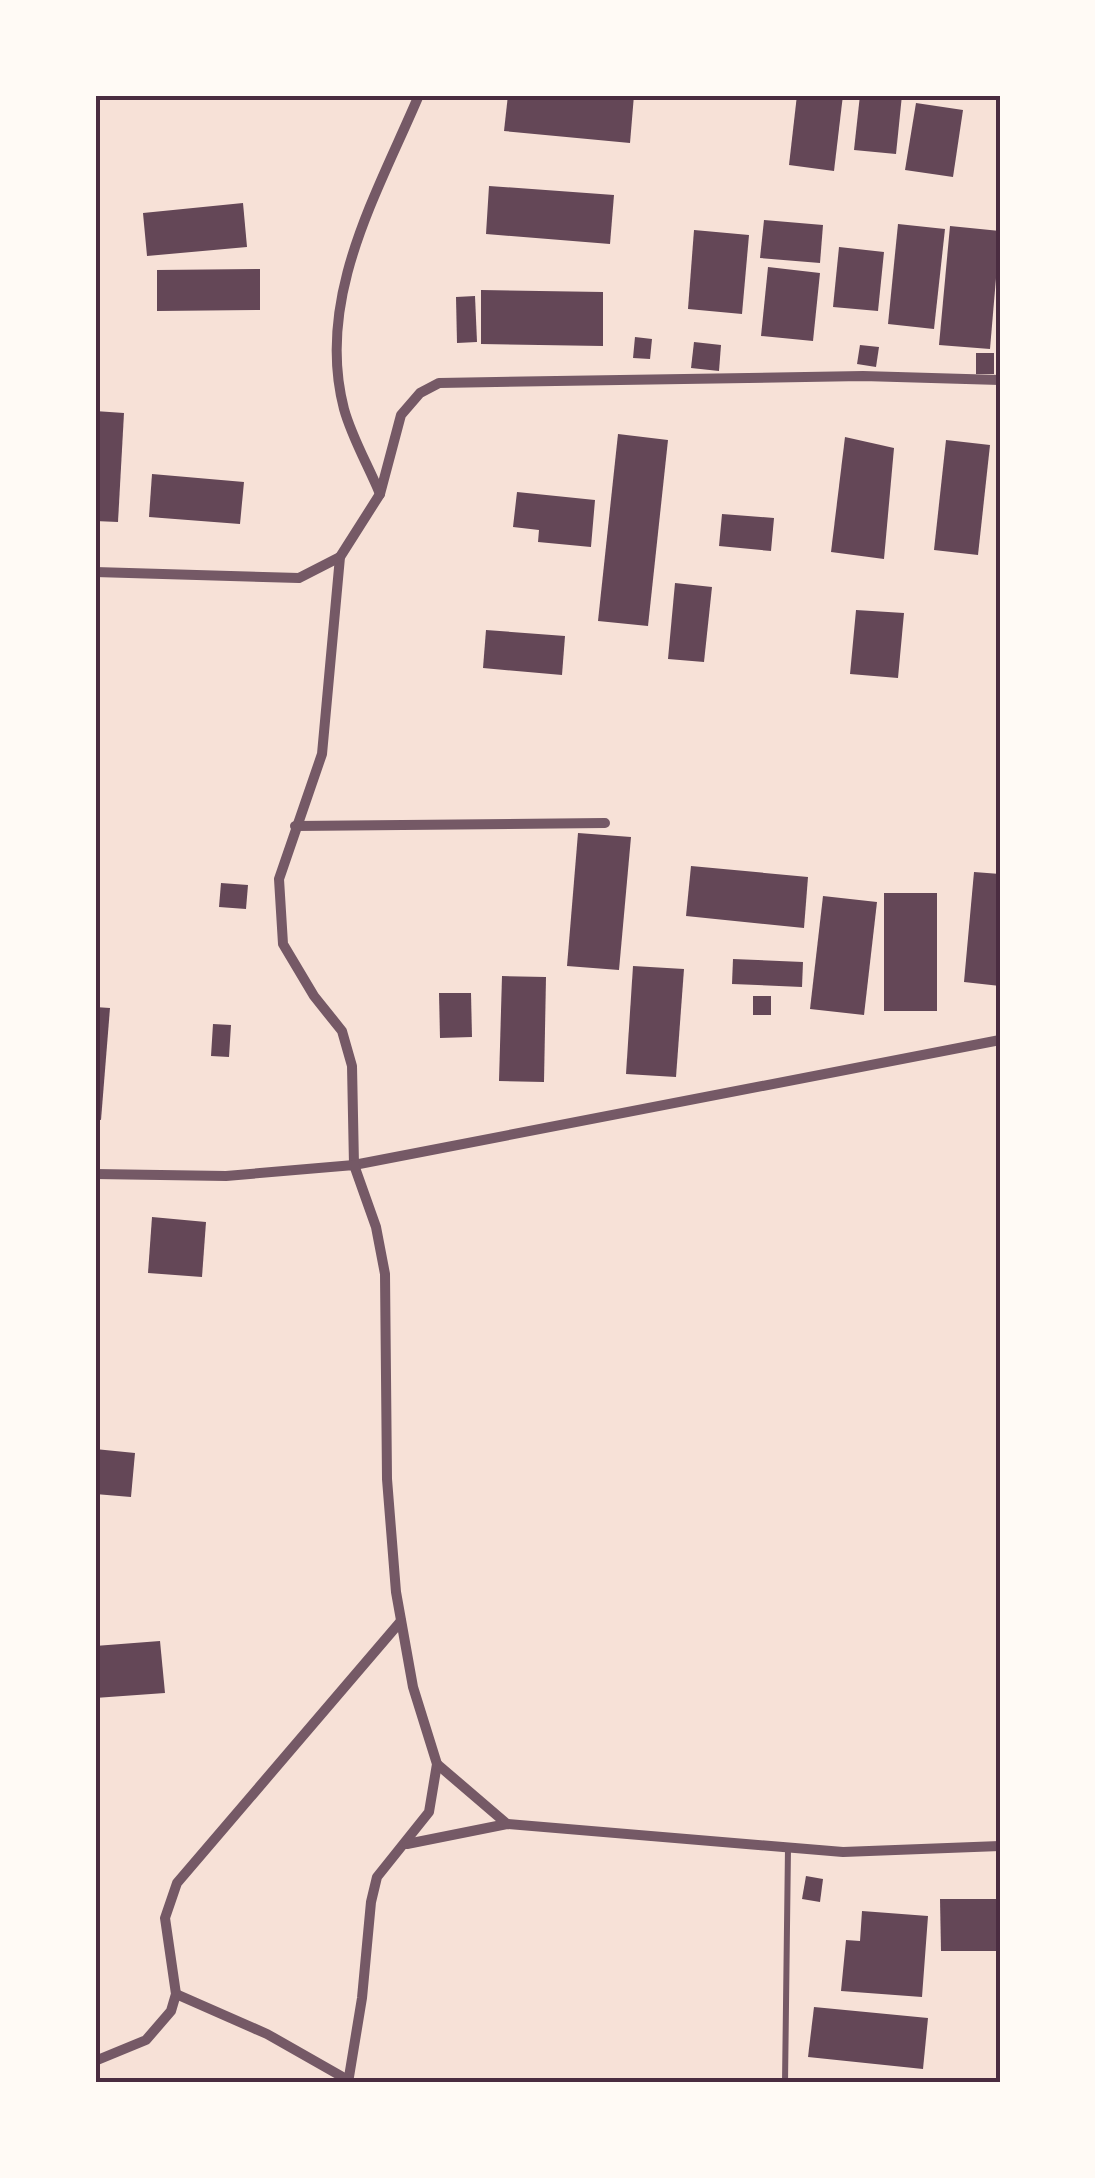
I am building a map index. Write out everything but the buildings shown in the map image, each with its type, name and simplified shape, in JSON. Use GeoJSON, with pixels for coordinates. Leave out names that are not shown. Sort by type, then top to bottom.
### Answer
{"type":"FeatureCollection","features":[{"type":"Feature","properties":{"kind":"street"},"geometry":{"type":"LineString","coordinates":[[380,494],[344,410],[336,338],[344,275],[419,95]]}},
{"type":"Feature","properties":{"kind":"street"},"geometry":{"type":"LineString","coordinates":[[176,1994],[267,2034],[348,2082],[362,1998],[370,1902],[378,1877],[429,1812],[437,1764],[414,1688],[401,1622],[387,1479],[384,1274],[376,1227],[354,1165],[352,1066],[342,1031],[314,996],[283,944],[279,879],[322,754],[340,557],[380,494],[401,415],[420,393],[440,383],[863,376],[1000,380]]}},
{"type":"Feature","properties":{"kind":"street"},"geometry":{"type":"LineString","coordinates":[[95,572],[299,578],[340,557]]}},
{"type":"Feature","properties":{"kind":"street"},"geometry":{"type":"LineString","coordinates":[[295,826],[605,823]]}},
{"type":"Feature","properties":{"kind":"street"},"geometry":{"type":"LineString","coordinates":[[95,1174],[226,1176],[354,1165],[1000,1040]]}},
{"type":"Feature","properties":{"kind":"street"},"geometry":{"type":"LineString","coordinates":[[95,2062],[146,2040],[171,2012],[176,1994],[165,1918],[177,1883],[401,1622]]}},
{"type":"Feature","properties":{"kind":"street"},"geometry":{"type":"LineString","coordinates":[[437,1764],[506,1824]]}},
{"type":"Feature","properties":{"kind":"street"},"geometry":{"type":"LineString","coordinates":[[406,1844],[506,1824],[843,1852],[1000,1846]]}},
{"type":"Feature","properties":{"kind":"lane"},"geometry":{"type":"LineString","coordinates":[[785,2083],[788,1848]]}}]}
